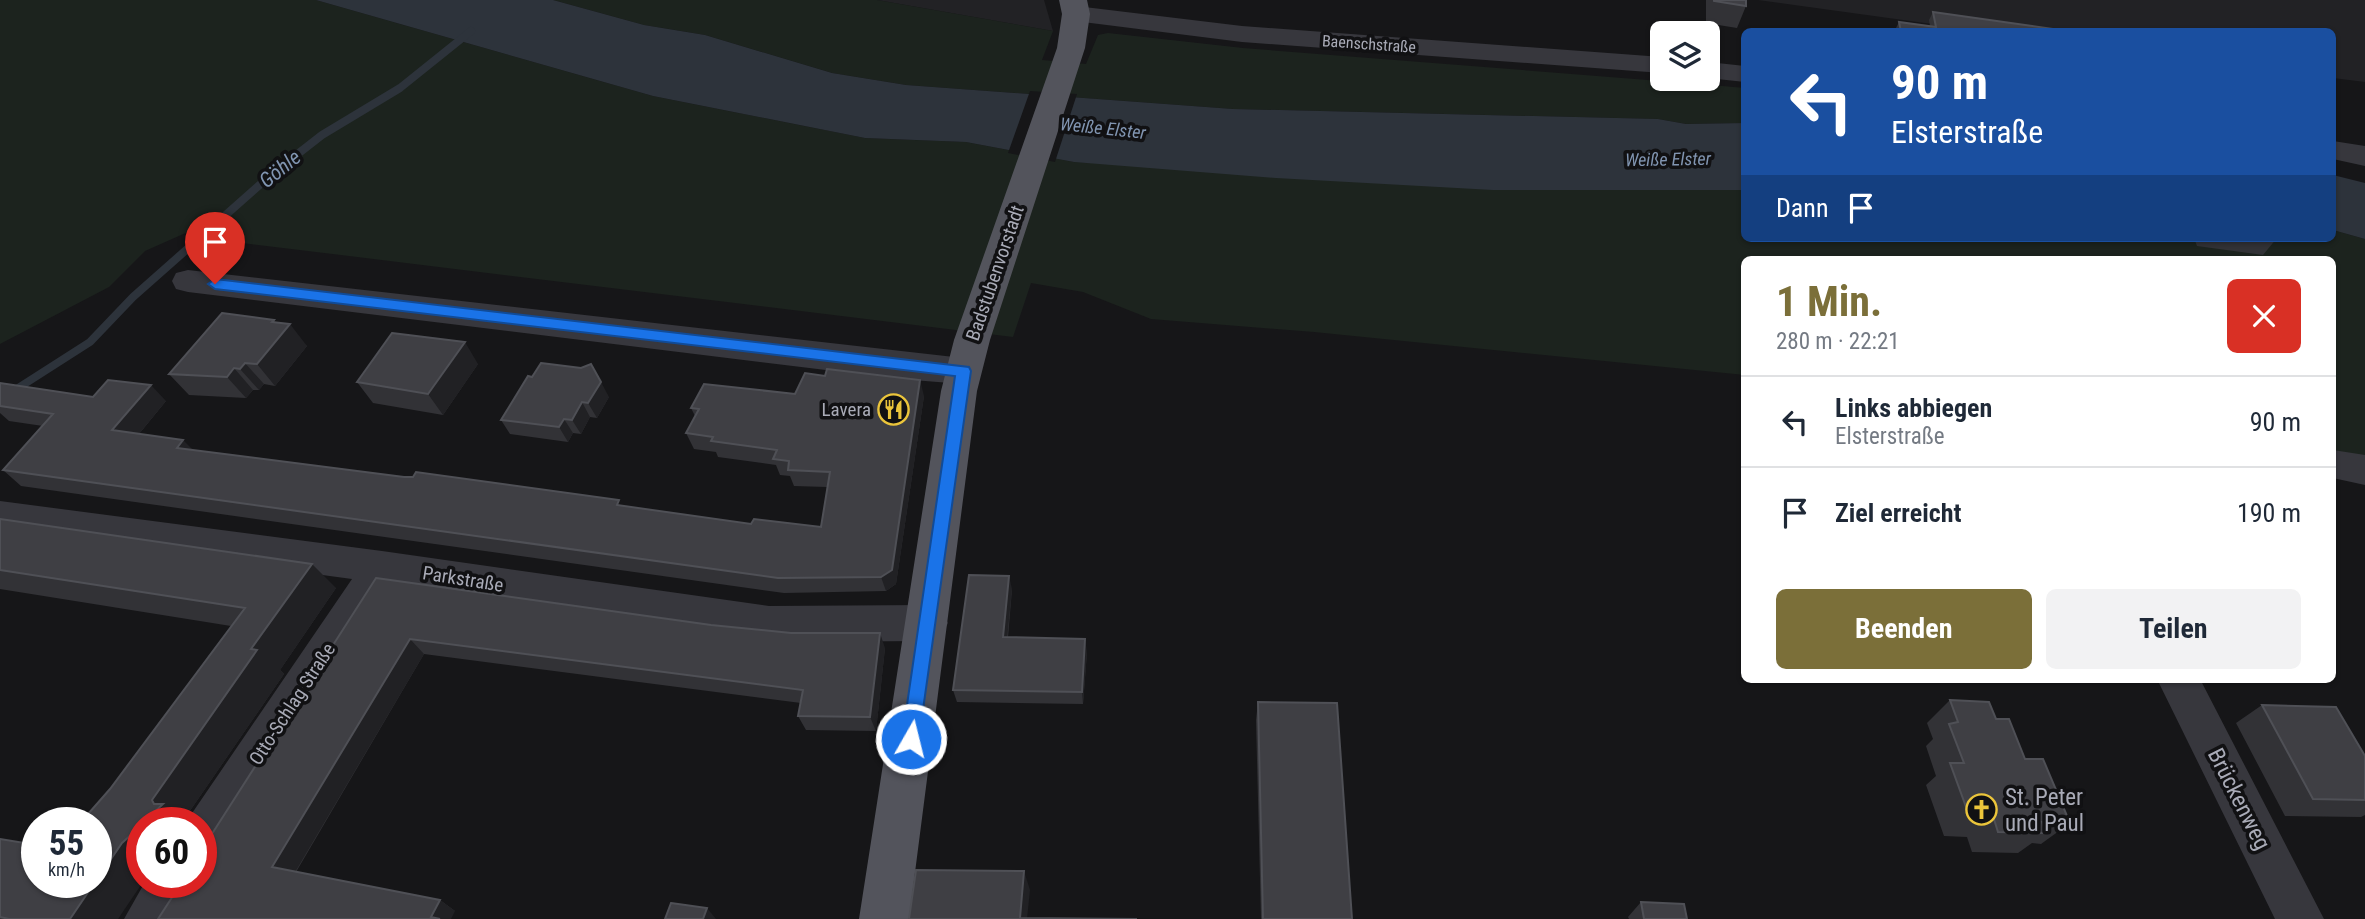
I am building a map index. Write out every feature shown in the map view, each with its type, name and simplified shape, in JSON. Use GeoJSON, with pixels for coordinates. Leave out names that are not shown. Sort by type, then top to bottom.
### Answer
{"type":"FeatureCollection","features":[{"type":"Feature","properties":{"kind":"main road","name":"Badstubenvorstadt"},"geometry":{"type":"LineString","coordinates":[[884,919],[964,371],[980,315],[1071,48],[1075,7]]}},
{"type":"Feature","properties":{"kind":"street","name":"Baenschstraße"},"geometry":{"type":"LineString","coordinates":[[1075,7],[1242,34],[1650,64]]}},
{"type":"Feature","properties":{"kind":"street"},"geometry":{"type":"LineString","coordinates":[[1720,71],[1741,74]]}},
{"type":"Feature","properties":{"kind":"street"},"geometry":{"type":"LineString","coordinates":[[2336,151],[2365,156]]}},
{"type":"Feature","properties":{"kind":"street"},"geometry":{"type":"LineString","coordinates":[[188,281],[900,366],[964,371]]}},
{"type":"Feature","properties":{"kind":"street"},"geometry":{"type":"LineString","coordinates":[[2336,465],[2365,470]]}},
{"type":"Feature","properties":{"kind":"street","name":"Parkstraße"},"geometry":{"type":"LineString","coordinates":[[0,516],[382,567],[769,624],[928,623]]}},
{"type":"Feature","properties":{"kind":"street","name":"Otto-Schlag Straße"},"geometry":{"type":"LineString","coordinates":[[217,816],[382,567]]}},
{"type":"Feature","properties":{"kind":"street","name":"Brückenweg"},"geometry":{"type":"LineString","coordinates":[[2180,683],[2300,919]]}},
{"type":"Feature","properties":{"kind":"street"},"geometry":{"type":"LineString","coordinates":[[148,919],[162,898]]}},
{"type":"Feature","properties":{"kind":"shaded area"},"geometry":{"type":"Polygon","coordinates":[[[0,0],[316,0],[653,96],[865,138],[966,142],[1074,162],[1741,190],[1741,242],[2336,242],[2336,231],[2365,239],[2365,458],[2336,453],[2336,256],[1741,256],[1741,375],[1314,332],[1151,319],[1083,292],[1031,283],[1013,337],[218,240],[190,231],[145,251],[109,287],[0,344],[0,0]]]}},
{"type":"Feature","properties":{"kind":"shaded area"},"geometry":{"type":"Polygon","coordinates":[[[553,0],[877,0],[1053,31],[1042,60],[1086,64],[1098,35],[1108,33],[1243,48],[1650,80],[1650,91],[1720,91],[1720,86],[1741,88],[1741,123],[1686,124],[1658,119],[1233,109],[906,85],[832,73],[705,35],[644,25],[553,0]]]}},
{"type":"Feature","properties":{"kind":"shaded area"},"geometry":{"type":"Polygon","coordinates":[[[877,0],[1044,0],[1053,31],[877,0]]]}},
{"type":"Feature","properties":{"kind":"shaded area"},"geometry":{"type":"Polygon","coordinates":[[[1758,0],[2365,0],[2365,82],[2336,78],[2336,28],[1961,28],[1758,0]]]}},
{"type":"Feature","properties":{"kind":"water","name":"Weiße Elster"},"geometry":{"type":"Polygon","coordinates":[[[316,0],[553,0],[644,25],[705,35],[832,73],[906,85],[1233,109],[1658,119],[1686,124],[1741,123],[1741,190],[1493,190],[1276,178],[1074,162],[966,142],[865,138],[653,96],[316,0]]]}},
{"type":"Feature","properties":{"kind":"water"},"geometry":{"type":"Polygon","coordinates":[[[2336,176],[2365,183],[2365,239],[2336,231],[2336,176]]]}},
{"type":"Feature","properties":{"kind":"pier"},"geometry":{"type":"Polygon","coordinates":[[[1030,91],[1077,94],[1055,162],[1008,153],[1030,91]]]}},
{"type":"Feature","properties":{"kind":"building"},"geometry":{"type":"Polygon","coordinates":[[[1746,0],[1746,6],[1714,1],[1746,0]]]}},
{"type":"Feature","properties":{"kind":"building"},"geometry":{"type":"Polygon","coordinates":[[[1933,12],[2046,28],[1900,28],[1899,22],[1936,27],[1933,12]]]}},
{"type":"Feature","properties":{"kind":"building"},"geometry":{"type":"Polygon","coordinates":[[[222,313],[290,324],[257,364],[245,363],[240,369],[234,368],[227,377],[169,374],[222,313]]]}},
{"type":"Feature","properties":{"kind":"building"},"geometry":{"type":"Polygon","coordinates":[[[392,333],[465,342],[428,394],[357,382],[392,333]]]}},
{"type":"Feature","properties":{"kind":"building"},"geometry":{"type":"Polygon","coordinates":[[[541,363],[581,368],[591,364],[601,382],[588,403],[582,402],[572,420],[564,419],[559,427],[501,420],[528,376],[532,377],[541,363]]]}},
{"type":"Feature","properties":{"kind":"building"},"geometry":{"type":"Polygon","coordinates":[[[827,369],[920,380],[892,570],[881,577],[778,578],[3,470],[53,414],[0,406],[0,383],[93,397],[108,380],[151,385],[112,430],[183,440],[177,448],[404,477],[413,477],[416,472],[619,500],[617,505],[751,524],[754,519],[821,527],[830,472],[788,470],[789,461],[773,459],[777,450],[711,441],[713,437],[686,433],[699,409],[691,408],[704,384],[795,394],[805,373],[825,376],[827,369]]]}},
{"type":"Feature","properties":{"kind":"building"},"geometry":{"type":"Polygon","coordinates":[[[0,519],[312,564],[251,649],[257,650],[152,800],[154,804],[163,804],[160,807],[126,807],[126,839],[112,858],[112,807],[94,807],[245,608],[0,570],[0,519]]]}},
{"type":"Feature","properties":{"kind":"building"},"geometry":{"type":"Polygon","coordinates":[[[969,575],[1009,576],[1003,637],[1085,639],[1082,692],[953,690],[969,575]]]}},
{"type":"Feature","properties":{"kind":"building"},"geometry":{"type":"Polygon","coordinates":[[[376,578],[711,625],[791,633],[880,633],[870,717],[798,716],[803,690],[410,639],[272,867],[440,900],[431,917],[440,919],[158,919],[172,898],[217,898],[217,826],[376,578]]]}},
{"type":"Feature","properties":{"kind":"building"},"geometry":{"type":"Polygon","coordinates":[[[1950,700],[1989,702],[1996,719],[2009,719],[2025,759],[2043,759],[2070,823],[2042,822],[2046,833],[1998,832],[1993,816],[1969,815],[1950,763],[1964,763],[1949,724],[1958,722],[1950,700]]]}},
{"type":"Feature","properties":{"kind":"building"},"geometry":{"type":"Polygon","coordinates":[[[1258,702],[1337,703],[1352,919],[1263,919],[1258,702]]]}},
{"type":"Feature","properties":{"kind":"building"},"geometry":{"type":"Polygon","coordinates":[[[2262,705],[2336,707],[2365,756],[2365,800],[2313,799],[2262,705]]]}},
{"type":"Feature","properties":{"kind":"building"},"geometry":{"type":"Polygon","coordinates":[[[0,839],[21,842],[21,898],[84,898],[70,919],[0,917],[0,839]]]}},
{"type":"Feature","properties":{"kind":"building"},"geometry":{"type":"Polygon","coordinates":[[[916,870],[1024,871],[1020,918],[1137,919],[909,919],[916,870]]]}},
{"type":"Feature","properties":{"kind":"building"},"geometry":{"type":"Polygon","coordinates":[[[1641,902],[1684,904],[1687,919],[1644,919],[1641,902]]]}},
{"type":"Feature","properties":{"kind":"building"},"geometry":{"type":"Polygon","coordinates":[[[671,903],[707,908],[703,919],[665,919],[671,903]]]}},
{"type":"Feature","properties":{"kind":"waterway","name":"Göhle"},"geometry":{"type":"LineString","coordinates":[[4,393],[0,394],[15,390],[90,342],[133,297],[272,174],[322,135],[400,88],[471,31]]}},
{"type":"Feature","properties":{"kind":"place","name":"Lavera"},"geometry":{"type":"Point","coordinates":[894,409]}},
{"type":"Feature","properties":{"kind":"place","name":"St. Peter und Paul"},"geometry":{"type":"Point","coordinates":[1982,810]}},
{"type":"Feature","properties":{"kind":"route"},"geometry":{"type":"LineString","coordinates":[[215,284],[900,366],[964,371],[911,739]]}}]}
